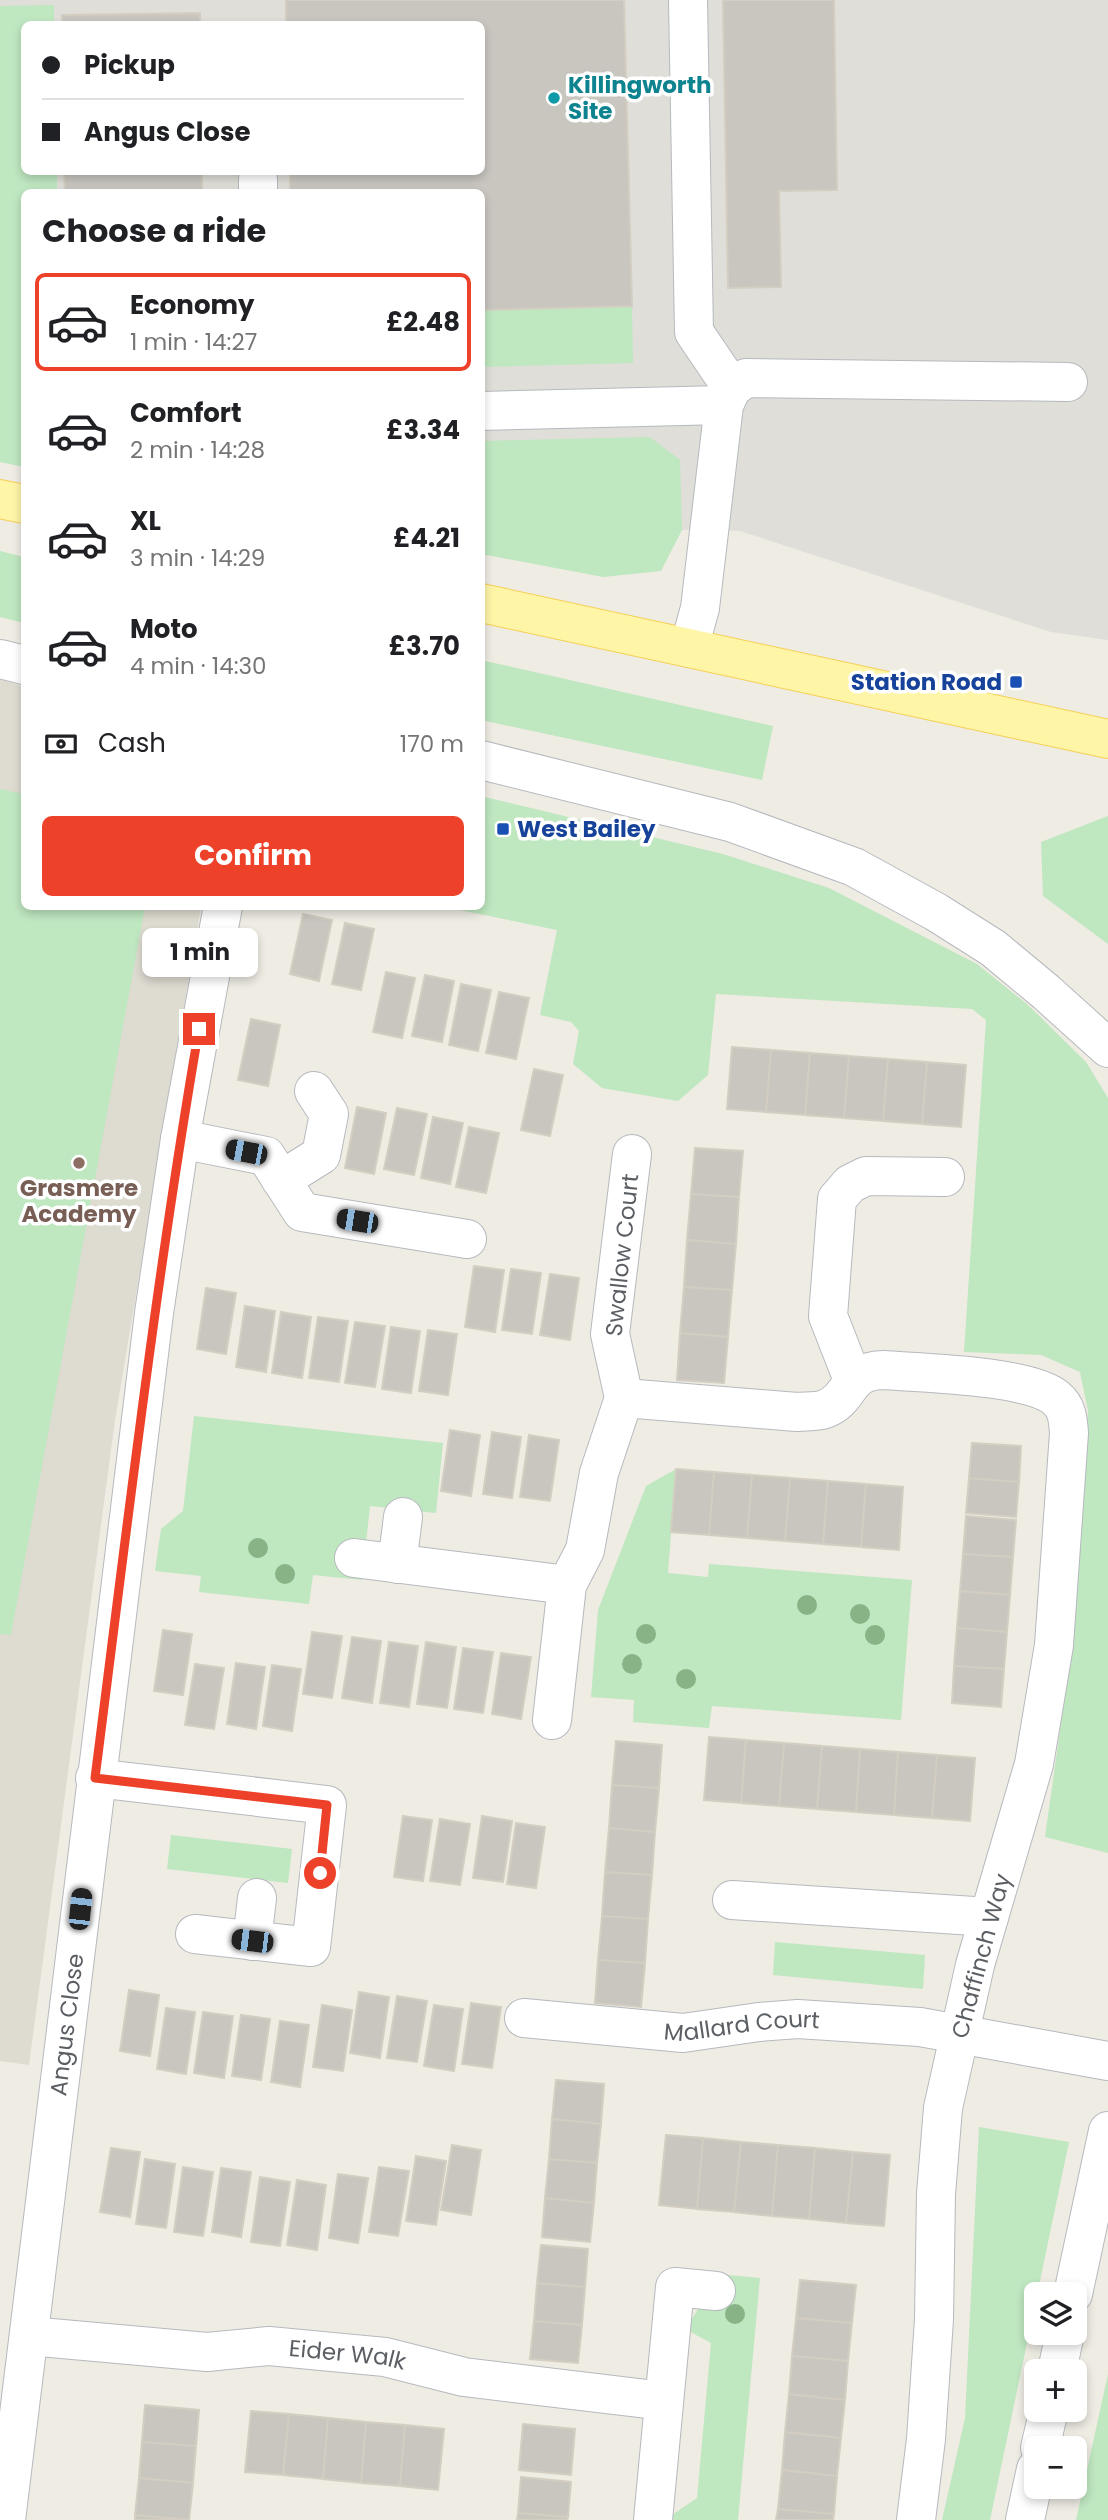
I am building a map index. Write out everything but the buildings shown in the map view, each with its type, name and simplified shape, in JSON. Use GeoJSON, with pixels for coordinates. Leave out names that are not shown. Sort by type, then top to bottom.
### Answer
{"type":"FeatureCollection","features":[{"type":"Feature","properties":{"kind":"main road"},"geometry":{"type":"LineString","coordinates":[[0,499],[21,503]]}},
{"type":"Feature","properties":{"kind":"main road"},"geometry":{"type":"LineString","coordinates":[[485,604],[1108,739]]}},
{"type":"Feature","properties":{"kind":"street"},"geometry":{"type":"LineString","coordinates":[[688,0],[694,332],[728,396],[700,608],[689,648]]}},
{"type":"Feature","properties":{"kind":"street"},"geometry":{"type":"LineString","coordinates":[[485,411],[728,396],[746,378],[1068,382]]}},
{"type":"Feature","properties":{"kind":"street"},"geometry":{"type":"LineString","coordinates":[[0,659],[21,664]]}},
{"type":"Feature","properties":{"kind":"street"},"geometry":{"type":"LineString","coordinates":[[485,761],[730,822],[854,867],[936,912],[993,948],[1108,1048]]}},
{"type":"Feature","properties":{"kind":"street","name":"Angus Close"},"geometry":{"type":"LineString","coordinates":[[6,2520],[154,1313],[180,1139],[222,910]]}},
{"type":"Feature","properties":{"kind":"street"},"geometry":{"type":"LineString","coordinates":[[281,1180],[321,1155],[329,1114],[314,1091]]}},
{"type":"Feature","properties":{"kind":"street"},"geometry":{"type":"LineString","coordinates":[[180,1139],[266,1156],[302,1212],[467,1239]]}},
{"type":"Feature","properties":{"kind":"street","name":"Swallow Court"},"geometry":{"type":"LineString","coordinates":[[624,1398],[610,1334],[632,1154]]}},
{"type":"Feature","properties":{"kind":"street"},"geometry":{"type":"LineString","coordinates":[[552,1720],[567,1586],[585,1550],[599,1472],[624,1398],[797,1412],[824,1409],[840,1399],[853,1380],[828,1316],[837,1199],[850,1184],[866,1176],[945,1178]]}},
{"type":"Feature","properties":{"kind":"street","name":"Chaffinch Way"},"geometry":{"type":"LineString","coordinates":[[853,1380],[869,1370],[883,1370],[1001,1380],[1039,1388],[1056,1399],[1067,1412],[1069,1433],[1054,1645],[1034,1764],[975,1965],[943,2108],[936,2194],[933,2333],[926,2439],[916,2520]]}},
{"type":"Feature","properties":{"kind":"street"},"geometry":{"type":"LineString","coordinates":[[397,1563],[403,1517]]}},
{"type":"Feature","properties":{"kind":"street"},"geometry":{"type":"LineString","coordinates":[[354,1558],[567,1586]]}},
{"type":"Feature","properties":{"kind":"street"},"geometry":{"type":"LineString","coordinates":[[95,1778],[327,1805],[311,1947],[195,1934]]}},
{"type":"Feature","properties":{"kind":"street"},"geometry":{"type":"LineString","coordinates":[[252,1941],[257,1898]]}},
{"type":"Feature","properties":{"kind":"street"},"geometry":{"type":"LineString","coordinates":[[732,1900],[989,1917]]}},
{"type":"Feature","properties":{"kind":"street","name":"Mallard Court"},"geometry":{"type":"LineString","coordinates":[[524,2018],[683,2033],[798,2019],[920,2027],[1108,2061]]}},
{"type":"Feature","properties":{"kind":"street"},"geometry":{"type":"LineString","coordinates":[[1076,2282],[1108,2132]]}},
{"type":"Feature","properties":{"kind":"street"},"geometry":{"type":"LineString","coordinates":[[653,2520],[675,2287],[716,2291]]}},
{"type":"Feature","properties":{"kind":"street","name":"Eider Walk"},"geometry":{"type":"LineString","coordinates":[[29,2336],[207,2352],[269,2346],[372,2356],[464,2377],[664,2401]]}},
{"type":"Feature","properties":{"kind":"street"},"geometry":{"type":"LineString","coordinates":[[1025,2520],[1030,2499]]}},
{"type":"Feature","properties":{"kind":"shaded area"},"geometry":{"type":"Polygon","coordinates":[[[0,0],[1108,0],[1108,640],[1051,632],[740,531],[682,530],[485,501],[485,189],[21,189],[21,221],[0,427],[0,0]]]}},
{"type":"Feature","properties":{"kind":"shaded area","name":"Grasmere Academy"},"geometry":{"type":"Polygon","coordinates":[[[0,679],[21,686],[21,910],[200,910],[115,1420],[29,2065],[0,2061],[0,679]]]}},
{"type":"Feature","properties":{"kind":"green space"},"geometry":{"type":"Polygon","coordinates":[[[54,5],[54,21],[21,21],[21,175],[57,175],[57,189],[21,189],[21,466],[0,462],[0,6],[54,5]]]}},
{"type":"Feature","properties":{"kind":"green space"},"geometry":{"type":"Polygon","coordinates":[[[632,306],[633,363],[485,367],[485,310],[632,306]]]}},
{"type":"Feature","properties":{"kind":"green space"},"geometry":{"type":"Polygon","coordinates":[[[650,437],[680,460],[682,530],[661,571],[603,577],[485,555],[485,441],[650,437]]]}},
{"type":"Feature","properties":{"kind":"green space"},"geometry":{"type":"Polygon","coordinates":[[[0,551],[21,556],[21,622],[0,617],[0,551]]]}},
{"type":"Feature","properties":{"kind":"green space"},"geometry":{"type":"Polygon","coordinates":[[[485,661],[773,726],[762,780],[485,721],[485,661]]]}},
{"type":"Feature","properties":{"kind":"green space"},"geometry":{"type":"Polygon","coordinates":[[[0,789],[21,793],[21,910],[144,910],[11,1635],[0,1634],[0,789]]]}},
{"type":"Feature","properties":{"kind":"green space"},"geometry":{"type":"Polygon","coordinates":[[[485,797],[723,854],[829,888],[977,964],[1028,1005],[1086,1062],[1108,1098],[1108,1853],[1045,1837],[1070,1659],[1088,1411],[1080,1372],[1041,1355],[964,1352],[986,1020],[972,1009],[716,994],[708,1075],[678,1101],[602,1088],[573,1064],[579,1031],[571,1022],[540,1015],[557,930],[460,910],[485,910],[485,797]]]}},
{"type":"Feature","properties":{"kind":"green space"},"geometry":{"type":"Polygon","coordinates":[[[1108,816],[1108,944],[1043,896],[1041,842],[1108,816]]]}},
{"type":"Feature","properties":{"kind":"green space"},"geometry":{"type":"Polygon","coordinates":[[[194,1416],[443,1443],[436,1513],[370,1506],[362,1580],[313,1575],[309,1604],[199,1592],[201,1576],[155,1571],[161,1529],[183,1511],[194,1416]]]}},
{"type":"Feature","properties":{"kind":"green space"},"geometry":{"type":"Polygon","coordinates":[[[676,1469],[668,1573],[708,1577],[709,1564],[912,1580],[901,1720],[712,1706],[709,1728],[633,1722],[634,1700],[591,1697],[598,1610],[646,1486],[676,1469]]]}},
{"type":"Feature","properties":{"kind":"green space"},"geometry":{"type":"Polygon","coordinates":[[[171,1835],[292,1849],[288,1883],[167,1869],[171,1835]]]}},
{"type":"Feature","properties":{"kind":"green space"},"geometry":{"type":"Polygon","coordinates":[[[775,1942],[925,1955],[923,1989],[773,1975],[775,1942]]]}},
{"type":"Feature","properties":{"kind":"green space"},"geometry":{"type":"Polygon","coordinates":[[[979,2127],[1069,2142],[1040,2282],[1024,2282],[1024,2345],[1027,2345],[990,2520],[942,2520],[965,2418],[979,2127]]]}},
{"type":"Feature","properties":{"kind":"green space"},"geometry":{"type":"Polygon","coordinates":[[[728,2275],[760,2278],[738,2520],[674,2520],[672,2515],[697,2498],[711,2343],[685,2329],[701,2305],[725,2303],[728,2275]]]}},
{"type":"Feature","properties":{"kind":"green space"},"geometry":{"type":"Polygon","coordinates":[[[1108,2374],[1108,2520],[1076,2520],[1081,2499],[1087,2499],[1087,2470],[1108,2374]]]}},
{"type":"Feature","properties":{"kind":"place","name":"Killingworth Site"},"geometry":{"type":"Point","coordinates":[554,98]}},
{"type":"Feature","properties":{"kind":"place","name":"Station Road"},"geometry":{"type":"Point","coordinates":[1016,682]}},
{"type":"Feature","properties":{"kind":"place","name":"West Bailey"},"geometry":{"type":"Point","coordinates":[503,829]}},
{"type":"Feature","properties":{"kind":"place","name":"Grasmere Academy"},"geometry":{"type":"Point","coordinates":[79,1163]}},
{"type":"Feature","properties":{"kind":"route"},"geometry":{"type":"LineString","coordinates":[[199,1029],[154,1313],[95,1778],[327,1805],[320,1873]]}}]}
